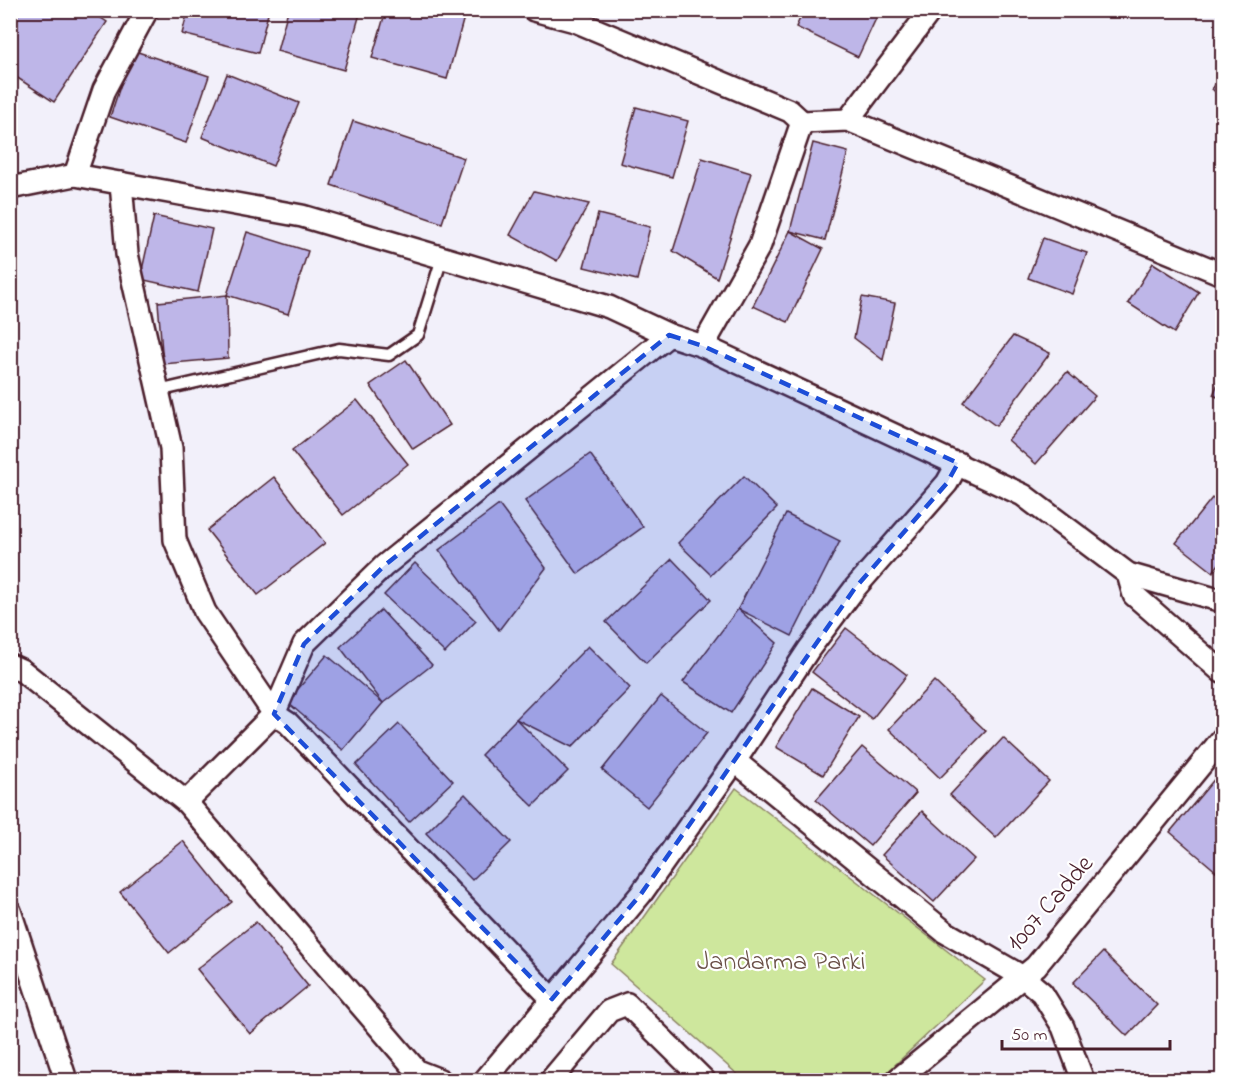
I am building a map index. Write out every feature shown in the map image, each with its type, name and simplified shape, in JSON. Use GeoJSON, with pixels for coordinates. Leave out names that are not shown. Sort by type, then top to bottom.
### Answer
{"type":"FeatureCollection","features":[{"type":"Feature","properties":{"kind":"street"},"geometry":{"type":"LineString","coordinates":[[75,175],[104,90],[147,10]]}},
{"type":"Feature","properties":{"kind":"street"},"geometry":{"type":"LineString","coordinates":[[534,10],[579,16],[790,111],[802,122],[848,120],[1222,274]]}},
{"type":"Feature","properties":{"kind":"street"},"geometry":{"type":"LineString","coordinates":[[848,120],[930,10]]}},
{"type":"Feature","properties":{"kind":"street"},"geometry":{"type":"LineString","coordinates":[[704,346],[760,245],[802,122]]}},
{"type":"Feature","properties":{"kind":"street"},"geometry":{"type":"LineString","coordinates":[[10,188],[75,175],[302,216],[609,307],[669,335],[704,346],[1023,495],[1128,574],[1222,601]]}},
{"type":"Feature","properties":{"kind":"street"},"geometry":{"type":"LineString","coordinates":[[121,183],[127,254],[171,448],[175,540],[205,612],[274,714],[288,723],[552,999]]}},
{"type":"Feature","properties":{"kind":"street"},"geometry":{"type":"LineString","coordinates":[[186,802],[274,714],[304,644],[384,566],[669,335]]}},
{"type":"Feature","properties":{"kind":"street"},"geometry":{"type":"LineString","coordinates":[[485,1080],[641,894],[735,761],[808,649],[855,588],[947,483],[958,463]]}},
{"type":"Feature","properties":{"kind":"street"},"geometry":{"type":"LineString","coordinates":[[1128,574],[1134,595],[1222,672]]}},
{"type":"Feature","properties":{"kind":"street"},"geometry":{"type":"LineString","coordinates":[[10,665],[21,670],[186,802],[417,1071],[440,1080]]}},
{"type":"Feature","properties":{"kind":"street","name":"1007 Cadde"},"geometry":{"type":"LineString","coordinates":[[897,1080],[1036,966],[1222,739]]}},
{"type":"Feature","properties":{"kind":"street"},"geometry":{"type":"LineString","coordinates":[[735,761],[945,932],[1023,977],[1042,993],[1063,1027],[1083,1080]]}},
{"type":"Feature","properties":{"kind":"street"},"geometry":{"type":"LineString","coordinates":[[10,911],[66,1080]]}},
{"type":"Feature","properties":{"kind":"street"},"geometry":{"type":"LineString","coordinates":[[551,1080],[609,1011],[627,1004],[704,1080]]}},
{"type":"Feature","properties":{"kind":"lane"},"geometry":{"type":"LineString","coordinates":[[158,391],[339,349],[389,355],[418,335],[442,258]]}},
{"type":"Feature","properties":{"kind":"highlighted area"},"geometry":{"type":"Polygon","coordinates":[[[669,335],[703,346],[958,463],[947,483],[855,588],[641,894],[552,999],[274,714],[304,644],[384,566],[669,335]]]}},
{"type":"Feature","properties":{"kind":"green space","name":"Jandarma Parki"},"geometry":{"type":"Polygon","coordinates":[[[736,788],[985,980],[879,1080],[744,1080],[611,964],[736,788]]]}},
{"type":"Feature","properties":{"kind":"building"},"geometry":{"type":"Polygon","coordinates":[[[21,10],[89,10],[107,22],[54,102],[10,73],[10,27],[21,10]]]}},
{"type":"Feature","properties":{"kind":"building"},"geometry":{"type":"Polygon","coordinates":[[[188,10],[269,10],[258,53],[182,34],[188,10]]]}},
{"type":"Feature","properties":{"kind":"building"},"geometry":{"type":"Polygon","coordinates":[[[288,10],[361,10],[344,70],[277,51],[288,10]]]}},
{"type":"Feature","properties":{"kind":"building"},"geometry":{"type":"Polygon","coordinates":[[[386,10],[440,10],[464,17],[447,79],[372,58],[386,10]]]}},
{"type":"Feature","properties":{"kind":"building"},"geometry":{"type":"Polygon","coordinates":[[[804,10],[880,10],[858,57],[796,27],[804,10]]]}},
{"type":"Feature","properties":{"kind":"building"},"geometry":{"type":"Polygon","coordinates":[[[132,50],[209,76],[186,143],[110,117],[132,50]]]}},
{"type":"Feature","properties":{"kind":"building"},"geometry":{"type":"Polygon","coordinates":[[[227,74],[299,103],[273,166],[202,137],[227,74]]]}},
{"type":"Feature","properties":{"kind":"building"},"geometry":{"type":"Polygon","coordinates":[[[1222,76],[1222,98],[1212,89],[1222,76]]]}},
{"type":"Feature","properties":{"kind":"building"},"geometry":{"type":"Polygon","coordinates":[[[636,107],[688,121],[672,177],[620,163],[636,107]]]}},
{"type":"Feature","properties":{"kind":"building"},"geometry":{"type":"Polygon","coordinates":[[[353,121],[464,158],[442,223],[331,185],[353,121]]]}},
{"type":"Feature","properties":{"kind":"building"},"geometry":{"type":"Polygon","coordinates":[[[813,143],[848,152],[825,240],[790,231],[813,143]]]}},
{"type":"Feature","properties":{"kind":"building"},"geometry":{"type":"Polygon","coordinates":[[[702,158],[751,173],[717,278],[673,251],[702,158]]]}},
{"type":"Feature","properties":{"kind":"building"},"geometry":{"type":"Polygon","coordinates":[[[534,191],[589,204],[557,261],[510,235],[534,191]]]}},
{"type":"Feature","properties":{"kind":"building"},"geometry":{"type":"Polygon","coordinates":[[[598,214],[650,227],[637,280],[584,267],[598,214]]]}},
{"type":"Feature","properties":{"kind":"building"},"geometry":{"type":"Polygon","coordinates":[[[154,216],[212,229],[198,292],[140,279],[154,216]]]}},
{"type":"Feature","properties":{"kind":"building"},"geometry":{"type":"Polygon","coordinates":[[[790,231],[823,249],[788,322],[753,306],[790,231]]]}},
{"type":"Feature","properties":{"kind":"building"},"geometry":{"type":"Polygon","coordinates":[[[247,232],[308,251],[288,314],[227,295],[247,232]]]}},
{"type":"Feature","properties":{"kind":"building"},"geometry":{"type":"Polygon","coordinates":[[[1043,238],[1087,253],[1072,294],[1028,278],[1043,238]]]}},
{"type":"Feature","properties":{"kind":"building"},"geometry":{"type":"Polygon","coordinates":[[[1153,263],[1199,292],[1174,333],[1128,303],[1153,263]]]}},
{"type":"Feature","properties":{"kind":"building"},"geometry":{"type":"Polygon","coordinates":[[[227,295],[228,358],[163,364],[158,302],[227,295]]]}},
{"type":"Feature","properties":{"kind":"building"},"geometry":{"type":"Polygon","coordinates":[[[862,297],[895,303],[883,360],[854,338],[862,297]]]}},
{"type":"Feature","properties":{"kind":"building"},"geometry":{"type":"Polygon","coordinates":[[[1013,336],[1050,353],[996,426],[963,402],[1013,336]]]}},
{"type":"Feature","properties":{"kind":"building"},"geometry":{"type":"Polygon","coordinates":[[[406,360],[450,425],[413,449],[370,385],[406,360]]]}},
{"type":"Feature","properties":{"kind":"building"},"geometry":{"type":"Polygon","coordinates":[[[1067,372],[1095,396],[1036,464],[1008,440],[1067,372]]]}},
{"type":"Feature","properties":{"kind":"building"},"geometry":{"type":"Polygon","coordinates":[[[1222,374],[1222,399],[1213,395],[1222,374]]]}},
{"type":"Feature","properties":{"kind":"building"},"geometry":{"type":"Polygon","coordinates":[[[357,400],[408,464],[343,515],[292,451],[357,400]]]}},
{"type":"Feature","properties":{"kind":"building"},"geometry":{"type":"Polygon","coordinates":[[[590,454],[643,527],[578,574],[525,501],[590,454]]]}},
{"type":"Feature","properties":{"kind":"building"},"geometry":{"type":"Polygon","coordinates":[[[744,476],[777,508],[711,575],[678,543],[744,476]]]}},
{"type":"Feature","properties":{"kind":"building"},"geometry":{"type":"Polygon","coordinates":[[[274,477],[325,543],[258,595],[207,530],[274,477]]]}},
{"type":"Feature","properties":{"kind":"building"},"geometry":{"type":"Polygon","coordinates":[[[1212,498],[1222,506],[1222,560],[1213,572],[1176,543],[1212,498]]]}},
{"type":"Feature","properties":{"kind":"building"},"geometry":{"type":"Polygon","coordinates":[[[499,505],[546,568],[499,630],[439,550],[499,505]]]}},
{"type":"Feature","properties":{"kind":"building"},"geometry":{"type":"Polygon","coordinates":[[[786,514],[840,541],[792,636],[738,609],[786,514]]]}},
{"type":"Feature","properties":{"kind":"building"},"geometry":{"type":"Polygon","coordinates":[[[672,559],[711,600],[646,663],[606,622],[672,559]]]}},
{"type":"Feature","properties":{"kind":"building"},"geometry":{"type":"Polygon","coordinates":[[[415,563],[476,621],[445,653],[384,595],[415,563]]]}},
{"type":"Feature","properties":{"kind":"building"},"geometry":{"type":"Polygon","coordinates":[[[738,609],[777,643],[731,713],[683,682],[738,609]]]}},
{"type":"Feature","properties":{"kind":"building"},"geometry":{"type":"Polygon","coordinates":[[[381,610],[432,665],[383,703],[340,647],[381,610]]]}},
{"type":"Feature","properties":{"kind":"building"},"geometry":{"type":"Polygon","coordinates":[[[846,628],[907,675],[872,719],[812,672],[846,628]]]}},
{"type":"Feature","properties":{"kind":"building"},"geometry":{"type":"Polygon","coordinates":[[[588,646],[630,688],[572,747],[516,719],[588,646]]]}},
{"type":"Feature","properties":{"kind":"building"},"geometry":{"type":"Polygon","coordinates":[[[327,655],[383,703],[343,750],[287,702],[327,655]]]}},
{"type":"Feature","properties":{"kind":"building"},"geometry":{"type":"Polygon","coordinates":[[[934,681],[986,731],[940,778],[889,729],[934,681]]]}},
{"type":"Feature","properties":{"kind":"building"},"geometry":{"type":"Polygon","coordinates":[[[812,688],[859,717],[823,775],[776,747],[812,688]]]}},
{"type":"Feature","properties":{"kind":"building"},"geometry":{"type":"Polygon","coordinates":[[[661,696],[707,733],[647,807],[602,770],[661,696]]]}},
{"type":"Feature","properties":{"kind":"building"},"geometry":{"type":"Polygon","coordinates":[[[516,719],[568,771],[533,806],[481,755],[516,719]]]}},
{"type":"Feature","properties":{"kind":"building"},"geometry":{"type":"Polygon","coordinates":[[[399,724],[453,781],[409,822],[356,765],[399,724]]]}},
{"type":"Feature","properties":{"kind":"building"},"geometry":{"type":"Polygon","coordinates":[[[1003,738],[1049,781],[996,838],[950,795],[1003,738]]]}},
{"type":"Feature","properties":{"kind":"building"},"geometry":{"type":"Polygon","coordinates":[[[862,747],[916,793],[870,846],[816,800],[862,747]]]}},
{"type":"Feature","properties":{"kind":"building"},"geometry":{"type":"Polygon","coordinates":[[[1222,770],[1222,867],[1218,873],[1170,832],[1222,770]]]}},
{"type":"Feature","properties":{"kind":"building"},"geometry":{"type":"Polygon","coordinates":[[[465,794],[511,842],[472,880],[426,833],[465,794]]]}},
{"type":"Feature","properties":{"kind":"building"},"geometry":{"type":"Polygon","coordinates":[[[922,811],[974,859],[934,902],[882,855],[922,811]]]}},
{"type":"Feature","properties":{"kind":"building"},"geometry":{"type":"Polygon","coordinates":[[[183,841],[232,902],[169,953],[120,892],[183,841]]]}},
{"type":"Feature","properties":{"kind":"building"},"geometry":{"type":"Polygon","coordinates":[[[256,922],[308,986],[250,1034],[197,969],[256,922]]]}},
{"type":"Feature","properties":{"kind":"building"},"geometry":{"type":"Polygon","coordinates":[[[1103,952],[1157,1005],[1127,1036],[1073,983],[1103,952]]]}}]}
